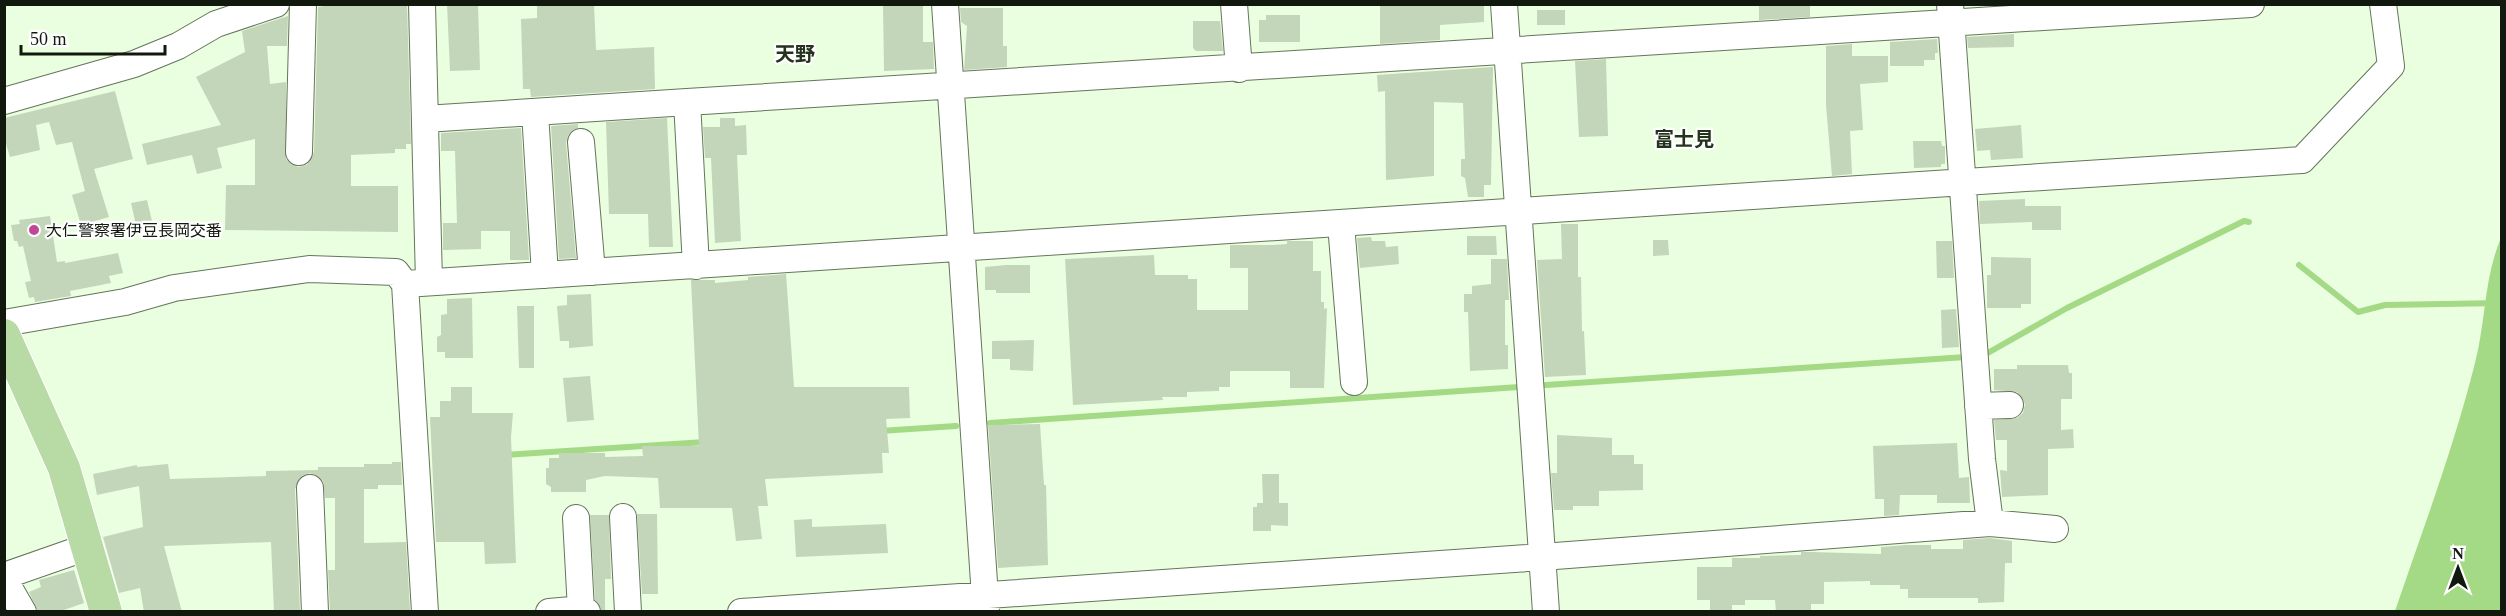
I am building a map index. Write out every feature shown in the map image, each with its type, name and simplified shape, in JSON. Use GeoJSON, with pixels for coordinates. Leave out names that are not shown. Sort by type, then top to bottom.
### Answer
{"type":"FeatureCollection","features":[{"type":"Feature","properties":{"kind":"main road"},"geometry":{"type":"LineString","coordinates":[[4,335],[64,468],[106,612]]}},
{"type":"Feature","properties":{"kind":"street"},"geometry":{"type":"LineString","coordinates":[[4,101],[134,64],[178,46],[216,24],[276,4]]}},
{"type":"Feature","properties":{"kind":"street"},"geometry":{"type":"LineString","coordinates":[[299,152],[303,4]]}},
{"type":"Feature","properties":{"kind":"street"},"geometry":{"type":"LineString","coordinates":[[422,4],[425,119],[417,283],[425,612]]}},
{"type":"Feature","properties":{"kind":"street"},"geometry":{"type":"LineString","coordinates":[[945,4],[986,602]]}},
{"type":"Feature","properties":{"kind":"street"},"geometry":{"type":"LineString","coordinates":[[1234,4],[1239,69]]}},
{"type":"Feature","properties":{"kind":"street"},"geometry":{"type":"LineString","coordinates":[[1504,4],[1546,612]]}},
{"type":"Feature","properties":{"kind":"street"},"geometry":{"type":"LineString","coordinates":[[425,119],[1507,51],[1951,14],[2251,4]]}},
{"type":"Feature","properties":{"kind":"street"},"geometry":{"type":"LineString","coordinates":[[4,323],[125,302],[174,288],[309,269],[396,272],[417,283],[2302,160],[2313,145],[2391,66],[2383,4]]}},
{"type":"Feature","properties":{"kind":"street"},"geometry":{"type":"LineString","coordinates":[[1951,14],[1978,405],[1989,523]]}},
{"type":"Feature","properties":{"kind":"street"},"geometry":{"type":"LineString","coordinates":[[687,102],[696,266]]}},
{"type":"Feature","properties":{"kind":"street"},"geometry":{"type":"LineString","coordinates":[[535,112],[545,275]]}},
{"type":"Feature","properties":{"kind":"street"},"geometry":{"type":"LineString","coordinates":[[581,142],[592,272]]}},
{"type":"Feature","properties":{"kind":"street"},"geometry":{"type":"LineString","coordinates":[[1341,224],[1354,382]]}},
{"type":"Feature","properties":{"kind":"street"},"geometry":{"type":"LineString","coordinates":[[1978,405],[2010,405]]}},
{"type":"Feature","properties":{"kind":"street"},"geometry":{"type":"LineString","coordinates":[[310,488],[315,612]]}},
{"type":"Feature","properties":{"kind":"street"},"geometry":{"type":"LineString","coordinates":[[623,517],[628,612]]}},
{"type":"Feature","properties":{"kind":"street"},"geometry":{"type":"LineString","coordinates":[[549,612],[584,610],[576,518]]}},
{"type":"Feature","properties":{"kind":"street"},"geometry":{"type":"LineString","coordinates":[[741,612],[986,602],[1989,523],[2055,529]]}},
{"type":"Feature","properties":{"kind":"street"},"geometry":{"type":"LineString","coordinates":[[23,612],[4,578],[87,547]]}},
{"type":"Feature","properties":{"kind":"shaded area"},"geometry":{"type":"Polygon","coordinates":[[[2501,238],[2501,611],[2395,611],[2458,426],[2479,347],[2491,268],[2501,238]]]}},
{"type":"Feature","properties":{"kind":"building"},"geometry":{"type":"Polygon","coordinates":[[[335,4],[407,4],[411,144],[406,144],[406,149],[395,149],[395,153],[351,155],[351,186],[398,186],[398,232],[225,230],[226,185],[255,185],[255,139],[217,148],[222,168],[197,174],[192,155],[147,165],[142,144],[221,125],[196,77],[245,52],[242,31],[288,16],[287,46],[267,46],[270,84],[286,82],[286,159],[298,167],[307,165],[314,152],[318,7],[335,4]]]}},
{"type":"Feature","properties":{"kind":"building"},"geometry":{"type":"Polygon","coordinates":[[[447,4],[478,4],[480,70],[450,71],[447,4]]]}},
{"type":"Feature","properties":{"kind":"building"},"geometry":{"type":"Polygon","coordinates":[[[537,4],[594,4],[596,50],[654,47],[655,89],[531,97],[530,89],[523,89],[521,19],[537,18],[537,4]]]}},
{"type":"Feature","properties":{"kind":"building"},"geometry":{"type":"Polygon","coordinates":[[[883,4],[923,4],[923,42],[933,42],[934,69],[884,71],[883,4]]]}},
{"type":"Feature","properties":{"kind":"building"},"geometry":{"type":"Polygon","coordinates":[[[1380,4],[1484,4],[1484,22],[1440,25],[1440,40],[1380,44],[1380,4]]]}},
{"type":"Feature","properties":{"kind":"building"},"geometry":{"type":"Polygon","coordinates":[[[1759,4],[1810,4],[1810,17],[1759,20],[1759,4]]]}},
{"type":"Feature","properties":{"kind":"building"},"geometry":{"type":"Polygon","coordinates":[[[960,8],[1003,8],[1003,46],[1007,46],[1007,67],[964,70],[967,26],[961,22],[960,8]]]}},
{"type":"Feature","properties":{"kind":"building"},"geometry":{"type":"Polygon","coordinates":[[[1537,10],[1565,10],[1565,25],[1537,25],[1537,10]]]}},
{"type":"Feature","properties":{"kind":"building"},"geometry":{"type":"Polygon","coordinates":[[[1266,15],[1300,15],[1300,42],[1259,42],[1259,20],[1266,20],[1266,15]]]}},
{"type":"Feature","properties":{"kind":"building"},"geometry":{"type":"Polygon","coordinates":[[[1193,21],[1220,21],[1223,51],[1196,51],[1193,48],[1193,21]]]}},
{"type":"Feature","properties":{"kind":"building"},"geometry":{"type":"Polygon","coordinates":[[[2014,34],[2014,47],[1968,48],[1967,37],[2014,34]]]}},
{"type":"Feature","properties":{"kind":"building"},"geometry":{"type":"Polygon","coordinates":[[[1937,39],[1938,53],[1935,53],[1935,60],[1924,60],[1924,66],[1890,66],[1890,42],[1937,39]]]}},
{"type":"Feature","properties":{"kind":"building"},"geometry":{"type":"Polygon","coordinates":[[[1852,44],[1852,56],[1888,56],[1888,82],[1860,84],[1863,130],[1850,131],[1852,174],[1832,176],[1826,105],[1826,46],[1852,44]]]}},
{"type":"Feature","properties":{"kind":"building"},"geometry":{"type":"Polygon","coordinates":[[[1606,59],[1608,136],[1579,137],[1575,61],[1606,59]]]}},
{"type":"Feature","properties":{"kind":"building"},"geometry":{"type":"Polygon","coordinates":[[[1493,67],[1491,185],[1484,185],[1484,197],[1468,197],[1465,178],[1461,176],[1461,159],[1465,159],[1463,103],[1434,102],[1434,176],[1386,180],[1385,91],[1378,92],[1377,75],[1493,67]]]}},
{"type":"Feature","properties":{"kind":"building"},"geometry":{"type":"Polygon","coordinates":[[[115,91],[133,159],[94,169],[109,217],[81,225],[72,195],[85,191],[72,142],[56,145],[49,122],[36,125],[40,150],[10,157],[4,137],[4,118],[115,91]]]}},
{"type":"Feature","properties":{"kind":"building"},"geometry":{"type":"Polygon","coordinates":[[[667,118],[673,247],[649,247],[648,214],[609,214],[606,122],[667,118]]]}},
{"type":"Feature","properties":{"kind":"building"},"geometry":{"type":"Polygon","coordinates":[[[720,118],[735,118],[735,126],[746,125],[747,155],[737,155],[741,241],[715,243],[711,158],[705,158],[703,127],[720,127],[720,118]]]}},
{"type":"Feature","properties":{"kind":"building"},"geometry":{"type":"Polygon","coordinates":[[[578,124],[578,128],[568,135],[566,143],[576,258],[559,259],[551,126],[578,124]]]}},
{"type":"Feature","properties":{"kind":"building"},"geometry":{"type":"Polygon","coordinates":[[[2021,125],[2023,158],[1991,160],[1990,150],[1977,151],[1975,129],[2021,125]]]}},
{"type":"Feature","properties":{"kind":"building"},"geometry":{"type":"Polygon","coordinates":[[[521,128],[529,260],[510,260],[510,231],[481,231],[481,249],[443,250],[443,223],[457,223],[455,151],[441,151],[441,133],[521,128]]]}},
{"type":"Feature","properties":{"kind":"building"},"geometry":{"type":"Polygon","coordinates":[[[1913,141],[1941,141],[1942,146],[1945,146],[1945,164],[1941,164],[1941,167],[1914,168],[1913,141]]]}},
{"type":"Feature","properties":{"kind":"building"},"geometry":{"type":"Polygon","coordinates":[[[2025,199],[2025,206],[2061,206],[2061,230],[2032,230],[2032,222],[1980,224],[1979,201],[2025,199]]]}},
{"type":"Feature","properties":{"kind":"building"},"geometry":{"type":"Polygon","coordinates":[[[147,200],[152,221],[136,225],[131,203],[147,200]]]}},
{"type":"Feature","properties":{"kind":"building"},"geometry":{"type":"Polygon","coordinates":[[[50,216],[57,262],[65,261],[65,263],[118,253],[123,273],[109,276],[111,283],[70,291],[71,296],[35,302],[34,297],[29,298],[25,282],[31,281],[23,246],[19,247],[17,241],[14,241],[11,225],[20,224],[19,220],[50,216]]]}},
{"type":"Feature","properties":{"kind":"building"},"geometry":{"type":"Polygon","coordinates":[[[1561,224],[1578,224],[1578,277],[1581,277],[1586,375],[1545,377],[1537,260],[1562,259],[1561,224]]]}},
{"type":"Feature","properties":{"kind":"building"},"geometry":{"type":"Polygon","coordinates":[[[1467,236],[1496,236],[1497,255],[1467,255],[1467,236]]]}},
{"type":"Feature","properties":{"kind":"building"},"geometry":{"type":"Polygon","coordinates":[[[1371,237],[1372,241],[1385,241],[1386,247],[1398,246],[1399,264],[1360,268],[1357,238],[1371,237]]]}},
{"type":"Feature","properties":{"kind":"building"},"geometry":{"type":"Polygon","coordinates":[[[1653,240],[1668,240],[1669,255],[1653,256],[1653,240]]]}},
{"type":"Feature","properties":{"kind":"building"},"geometry":{"type":"Polygon","coordinates":[[[1287,241],[1313,241],[1313,271],[1321,271],[1321,302],[1324,302],[1324,309],[1327,308],[1324,388],[1290,388],[1290,371],[1230,371],[1230,387],[1219,387],[1219,391],[1187,392],[1187,397],[1162,397],[1163,400],[1073,405],[1065,259],[1154,255],[1155,275],[1188,275],[1188,279],[1197,279],[1197,310],[1248,310],[1248,268],[1230,268],[1230,245],[1273,245],[1287,244],[1287,241]]]}},
{"type":"Feature","properties":{"kind":"building"},"geometry":{"type":"Polygon","coordinates":[[[1936,241],[1952,241],[1954,278],[1937,278],[1936,241]]]}},
{"type":"Feature","properties":{"kind":"building"},"geometry":{"type":"Polygon","coordinates":[[[1991,257],[2031,258],[2031,304],[2021,304],[2021,308],[1987,308],[1987,275],[1991,275],[1991,257]]]}},
{"type":"Feature","properties":{"kind":"building"},"geometry":{"type":"Polygon","coordinates":[[[1491,259],[1507,259],[1509,300],[1505,300],[1505,345],[1508,345],[1508,369],[1470,371],[1468,312],[1464,312],[1464,294],[1472,294],[1472,286],[1491,284],[1491,259]]]}},
{"type":"Feature","properties":{"kind":"building"},"geometry":{"type":"Polygon","coordinates":[[[1030,265],[1030,293],[996,293],[996,290],[985,290],[985,267],[1030,265]]]}},
{"type":"Feature","properties":{"kind":"building"},"geometry":{"type":"Polygon","coordinates":[[[786,274],[794,387],[909,387],[910,418],[886,419],[889,453],[882,453],[883,473],[765,479],[768,506],[758,506],[762,539],[736,541],[732,508],[660,508],[658,478],[605,476],[586,480],[586,492],[551,492],[551,487],[546,484],[546,468],[549,468],[549,458],[559,458],[559,453],[605,453],[605,457],[643,456],[642,446],[699,446],[691,280],[715,280],[715,283],[748,280],[748,277],[786,274]]]}},
{"type":"Feature","properties":{"kind":"building"},"geometry":{"type":"Polygon","coordinates":[[[591,294],[593,346],[569,348],[569,341],[560,341],[557,306],[567,305],[567,295],[591,294]]]}},
{"type":"Feature","properties":{"kind":"building"},"geometry":{"type":"Polygon","coordinates":[[[472,298],[473,358],[445,358],[445,352],[437,352],[437,337],[441,335],[441,315],[447,314],[447,299],[472,298]]]}},
{"type":"Feature","properties":{"kind":"building"},"geometry":{"type":"Polygon","coordinates":[[[517,306],[534,306],[534,368],[519,368],[517,306]]]}},
{"type":"Feature","properties":{"kind":"building"},"geometry":{"type":"Polygon","coordinates":[[[1956,309],[1959,347],[1942,348],[1941,310],[1956,309]]]}},
{"type":"Feature","properties":{"kind":"building"},"geometry":{"type":"Polygon","coordinates":[[[1034,340],[1033,371],[1010,370],[1010,359],[992,359],[992,341],[1034,340]]]}},
{"type":"Feature","properties":{"kind":"building"},"geometry":{"type":"Polygon","coordinates":[[[2017,365],[2068,365],[2069,373],[2072,373],[2072,399],[2061,399],[2061,430],[2073,429],[2074,448],[2048,449],[2048,495],[2002,497],[2000,470],[2007,471],[2007,440],[1996,440],[1994,420],[2017,418],[2023,413],[2025,404],[2017,392],[1994,390],[1994,369],[2017,369],[2017,365]]]}},
{"type":"Feature","properties":{"kind":"building"},"geometry":{"type":"Polygon","coordinates":[[[590,376],[594,420],[567,422],[563,378],[590,376]]]}},
{"type":"Feature","properties":{"kind":"building"},"geometry":{"type":"Polygon","coordinates":[[[451,387],[472,387],[472,413],[513,413],[511,437],[516,563],[485,564],[484,542],[436,542],[430,417],[440,417],[440,401],[451,401],[451,387]]]}},
{"type":"Feature","properties":{"kind":"building"},"geometry":{"type":"Polygon","coordinates":[[[1040,424],[1044,485],[1046,485],[1048,565],[998,568],[988,425],[1040,424]]]}},
{"type":"Feature","properties":{"kind":"building"},"geometry":{"type":"Polygon","coordinates":[[[1557,435],[1612,438],[1612,455],[1634,455],[1634,464],[1643,464],[1643,490],[1599,491],[1599,506],[1573,506],[1573,510],[1554,510],[1551,473],[1557,473],[1557,435]]]}},
{"type":"Feature","properties":{"kind":"building"},"geometry":{"type":"Polygon","coordinates":[[[1957,443],[1959,478],[1969,477],[1970,503],[1937,503],[1937,495],[1900,495],[1899,515],[1884,516],[1884,499],[1875,499],[1873,446],[1957,443]]]}},
{"type":"Feature","properties":{"kind":"building"},"geometry":{"type":"Polygon","coordinates":[[[392,462],[401,462],[402,485],[378,485],[378,489],[364,489],[364,543],[406,542],[410,610],[330,612],[328,570],[335,570],[335,498],[325,498],[323,481],[310,473],[302,476],[295,489],[300,611],[274,612],[271,542],[164,546],[182,612],[144,612],[140,588],[119,593],[103,537],[143,527],[139,486],[97,495],[93,474],[137,465],[137,467],[168,464],[170,479],[266,476],[266,471],[318,470],[318,467],[364,467],[364,464],[392,464],[392,462]]]}},
{"type":"Feature","properties":{"kind":"building"},"geometry":{"type":"Polygon","coordinates":[[[1262,474],[1279,474],[1279,503],[1288,503],[1288,526],[1271,525],[1271,531],[1253,531],[1253,507],[1257,507],[1257,503],[1263,503],[1262,474]]]}},
{"type":"Feature","properties":{"kind":"building"},"geometry":{"type":"Polygon","coordinates":[[[637,514],[657,514],[658,594],[642,594],[637,514]]]}},
{"type":"Feature","properties":{"kind":"building"},"geometry":{"type":"Polygon","coordinates":[[[590,515],[609,515],[611,579],[605,579],[605,612],[602,612],[595,600],[590,515]]]}},
{"type":"Feature","properties":{"kind":"building"},"geometry":{"type":"Polygon","coordinates":[[[812,519],[812,527],[886,524],[888,553],[796,557],[794,520],[812,519]]]}},
{"type":"Feature","properties":{"kind":"building"},"geometry":{"type":"Polygon","coordinates":[[[1990,538],[2012,541],[2012,563],[2005,563],[2004,602],[1978,603],[1978,598],[1908,598],[1908,589],[1900,589],[1900,585],[1870,585],[1870,581],[1824,582],[1824,604],[1811,604],[1811,612],[1776,612],[1775,600],[1745,600],[1745,605],[1732,605],[1732,612],[1710,612],[1710,600],[1697,600],[1697,567],[1732,567],[1732,558],[1801,555],[1801,552],[1881,554],[1881,547],[1906,545],[1931,545],[1931,549],[1963,549],[1963,540],[1990,538]]]}},
{"type":"Feature","properties":{"kind":"building"},"geometry":{"type":"Polygon","coordinates":[[[74,570],[84,603],[58,612],[38,612],[29,592],[41,587],[39,580],[74,570]]]}},
{"type":"Feature","properties":{"kind":"waterway"},"geometry":{"type":"LineString","coordinates":[[1986,354],[2067,308],[2244,221],[2249,222]]}},
{"type":"Feature","properties":{"kind":"waterway"},"geometry":{"type":"LineString","coordinates":[[2299,265],[2358,312],[2385,305],[2502,303]]}},
{"type":"Feature","properties":{"kind":"waterway"},"geometry":{"type":"LineString","coordinates":[[1546,385],[1966,357]]}},
{"type":"Feature","properties":{"kind":"waterway"},"geometry":{"type":"LineString","coordinates":[[990,423],[1519,387]]}},
{"type":"Feature","properties":{"kind":"waterway"},"geometry":{"type":"LineString","coordinates":[[880,431],[956,426]]}},
{"type":"Feature","properties":{"kind":"waterway"},"geometry":{"type":"LineString","coordinates":[[505,455],[705,442]]}},
{"type":"Feature","properties":{"kind":"place","name":"大仁警察署伊豆長岡交番"},"geometry":{"type":"Point","coordinates":[34,230]}},
{"type":"Feature","properties":{"kind":"district","name":"天野"},"geometry":{"type":"Point","coordinates":[795,54]}},
{"type":"Feature","properties":{"kind":"district","name":"富士見"},"geometry":{"type":"Point","coordinates":[1684,139]}}]}
